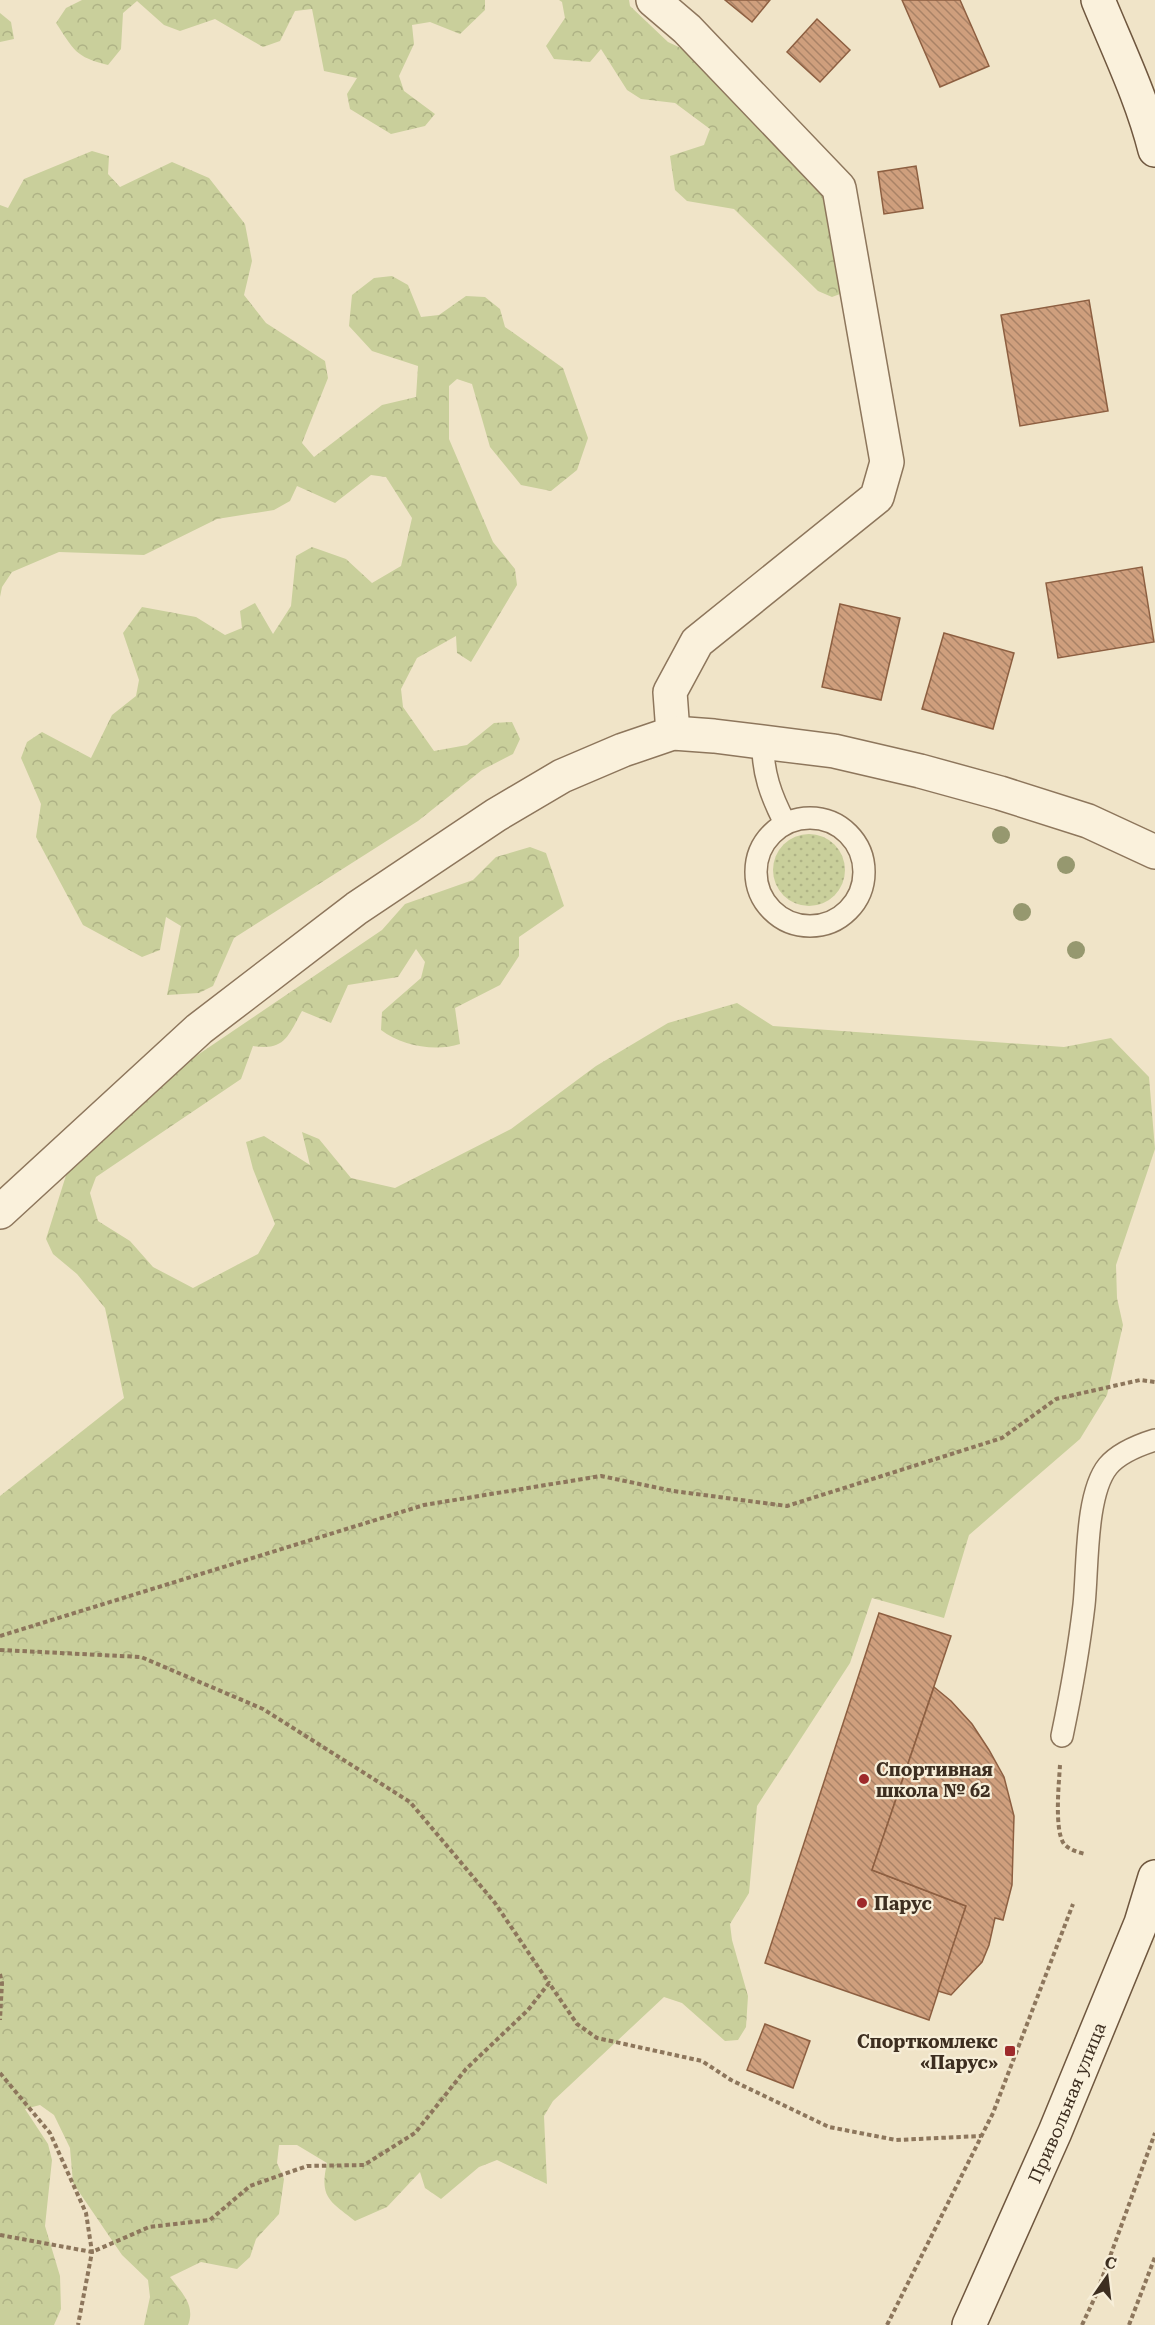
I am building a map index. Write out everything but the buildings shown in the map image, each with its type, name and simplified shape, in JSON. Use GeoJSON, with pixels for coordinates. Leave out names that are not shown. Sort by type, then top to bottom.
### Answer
{"type":"FeatureCollection","features":[{"type":"Feature","properties":{"kind":"street"},"geometry":{"type":"LineString","coordinates":[[653,0],[687,29],[839,188],[887,462],[877,497],[697,642],[670,693],[673,733]]}},
{"type":"Feature","properties":{"kind":"street"},"geometry":{"type":"LineString","coordinates":[[1098,0],[1133,84],[1155,150]]}},
{"type":"Feature","properties":{"kind":"street"},"geometry":{"type":"LineString","coordinates":[[0,1212],[199,1029],[357,908],[496,815],[562,776],[623,750],[673,733],[763,741],[834,751],[1000,793],[1088,821],[1155,852]]}},
{"type":"Feature","properties":{"kind":"street","name":"Привольная улица"},"geometry":{"type":"LineString","coordinates":[[969,2325],[1055,2132],[1141,1923],[1155,1877]]}},
{"type":"Feature","properties":{"kind":"lane"},"geometry":{"type":"LineString","coordinates":[[763,741],[762,761],[767,784],[785,823]]}},
{"type":"Feature","properties":{"kind":"lane"},"geometry":{"type":"LineString","coordinates":[[803,818],[821,819],[844,830],[857,846],[864,875],[856,899],[844,914],[835,920],[817,926],[801,925],[775,913],[761,895],[755,871],[761,847],[773,832],[785,823],[803,818]]}},
{"type":"Feature","properties":{"kind":"lane"},"geometry":{"type":"LineString","coordinates":[[1063,1735],[1084,1605],[1092,1511],[1097,1486],[1108,1466],[1133,1448],[1155,1440]]}},
{"type":"Feature","properties":{"kind":"path"},"geometry":{"type":"LineString","coordinates":[[0,1636],[424,1505],[601,1476],[673,1491],[787,1506],[1002,1438],[1056,1399],[1140,1380],[1155,1382]]}},
{"type":"Feature","properties":{"kind":"path"},"geometry":{"type":"LineString","coordinates":[[0,1650],[141,1657],[263,1709],[410,1802],[495,1903],[577,2024],[597,2038],[702,2061],[731,2080],[829,2127],[896,2140],[981,2136]]}},
{"type":"Feature","properties":{"kind":"path"},"geometry":{"type":"LineString","coordinates":[[1063,1735],[1059,1764],[1059,1828],[1063,1842],[1072,1851],[1085,1854]]}},
{"type":"Feature","properties":{"kind":"path"},"geometry":{"type":"LineString","coordinates":[[887,2325],[993,2113],[1074,1904]]}},
{"type":"Feature","properties":{"kind":"path"},"geometry":{"type":"LineString","coordinates":[[0,1974],[2,1983],[0,2020]]}},
{"type":"Feature","properties":{"kind":"path"},"geometry":{"type":"LineString","coordinates":[[0,2235],[92,2252],[149,2227],[210,2220],[250,2186],[308,2166],[364,2165],[415,2133],[466,2069],[528,2010],[549,1983]]}},
{"type":"Feature","properties":{"kind":"path"},"geometry":{"type":"LineString","coordinates":[[0,2073],[50,2133],[86,2213],[92,2252],[78,2325]]}},
{"type":"Feature","properties":{"kind":"path"},"geometry":{"type":"LineString","coordinates":[[1082,2325],[1096,2295],[1155,2133]]}},
{"type":"Feature","properties":{"kind":"path"},"geometry":{"type":"LineString","coordinates":[[1129,2325],[1155,2257]]}},
{"type":"Feature","properties":{"kind":"green space"},"geometry":{"type":"Polygon","coordinates":[[[82,0],[485,0],[485,10],[460,34],[430,22],[412,25],[414,44],[399,76],[404,91],[435,114],[425,126],[391,134],[350,109],[347,94],[357,78],[324,71],[312,9],[295,11],[280,41],[263,47],[215,19],[180,31],[164,25],[137,1],[123,13],[121,49],[108,65],[88,59],[76,51],[56,23],[66,8],[82,0]]]}},
{"type":"Feature","properties":{"kind":"green space"},"geometry":{"type":"Polygon","coordinates":[[[559,0],[629,0],[630,6],[668,42],[713,63],[828,166],[848,291],[832,297],[818,291],[734,209],[687,201],[675,190],[670,156],[704,145],[710,129],[675,103],[641,99],[627,90],[601,49],[590,62],[554,59],[546,46],[565,18],[562,2],[559,0]]]}},
{"type":"Feature","properties":{"kind":"green space"},"geometry":{"type":"Polygon","coordinates":[[[0,13],[11,22],[14,39],[0,42],[0,13]]]}},
{"type":"Feature","properties":{"kind":"green space"},"geometry":{"type":"Polygon","coordinates":[[[92,151],[109,156],[108,174],[120,187],[172,162],[209,178],[245,224],[252,261],[244,295],[266,323],[325,361],[328,378],[302,443],[314,457],[382,405],[416,397],[418,366],[372,351],[349,326],[352,295],[374,278],[392,276],[408,285],[421,317],[439,315],[466,296],[485,297],[500,309],[505,327],[563,368],[588,438],[577,470],[551,491],[521,485],[490,447],[472,384],[457,379],[449,386],[449,439],[493,542],[515,569],[517,585],[471,662],[457,653],[456,636],[417,658],[401,689],[403,707],[434,751],[467,745],[494,723],[512,722],[520,739],[513,754],[482,770],[418,821],[234,938],[213,986],[199,993],[167,995],[181,926],[166,917],[160,950],[142,957],[83,925],[36,837],[41,804],[21,758],[27,742],[42,732],[91,758],[112,715],[136,696],[139,680],[123,633],[142,607],[196,617],[225,635],[242,628],[240,611],[255,603],[273,634],[291,606],[296,556],[312,547],[346,559],[372,583],[401,566],[412,518],[386,477],[371,475],[335,503],[297,486],[290,501],[274,510],[217,519],[144,555],[59,552],[12,572],[2,587],[0,597],[0,205],[8,208],[24,179],[92,151]]]}},
{"type":"Feature","properties":{"kind":"green space"},"geometry":{"type":"Polygon","coordinates":[[[809,834],[823,837],[835,844],[842,856],[845,870],[842,884],[835,896],[823,903],[809,906],[795,903],[783,896],[776,884],[773,870],[776,856],[783,844],[795,837],[809,834]]]}},
{"type":"Feature","properties":{"kind":"green space"},"geometry":{"type":"Polygon","coordinates":[[[530,847],[546,853],[564,906],[519,937],[519,956],[500,985],[455,1008],[460,1044],[440,1047],[419,1046],[389,1036],[381,1030],[382,1012],[421,978],[425,962],[416,949],[398,977],[348,985],[331,1023],[302,1011],[289,1034],[279,1044],[264,1047],[253,1046],[241,1079],[96,1177],[90,1193],[98,1221],[130,1241],[153,1267],[193,1288],[258,1254],[275,1224],[253,1169],[246,1142],[264,1136],[310,1165],[302,1132],[319,1139],[351,1178],[395,1188],[511,1129],[596,1066],[668,1023],[737,1003],[773,1026],[1064,1047],[1111,1038],[1149,1077],[1155,1149],[1116,1265],[1117,1298],[1123,1325],[1107,1395],[1080,1439],[969,1535],[944,1618],[872,1598],[850,1663],[757,1806],[749,1893],[730,1924],[732,1940],[748,1996],[746,2027],[738,2040],[725,2041],[682,2003],[664,1997],[553,2101],[544,2116],[547,2184],[497,2160],[479,2167],[441,2199],[425,2188],[420,2172],[387,2207],[355,2221],[329,2198],[324,2184],[327,2163],[297,2145],[279,2145],[277,2163],[284,2179],[279,2214],[256,2239],[250,2257],[237,2269],[201,2262],[170,2277],[189,2305],[188,2325],[144,2325],[150,2297],[148,2280],[122,2255],[73,2183],[70,2148],[54,2115],[40,2105],[25,2109],[48,2144],[52,2160],[45,2226],[60,2276],[61,2309],[54,2325],[0,2325],[0,1496],[124,1398],[105,1308],[77,1274],[53,1254],[46,1239],[68,1169],[171,1073],[382,930],[405,904],[473,880],[496,857],[530,847]]]}},
{"type":"Feature","properties":{"kind":"place","name":"Спортивная школа № 62"},"geometry":{"type":"Point","coordinates":[864,1779]}},
{"type":"Feature","properties":{"kind":"place","name":"Парус"},"geometry":{"type":"Point","coordinates":[862,1903]}},
{"type":"Feature","properties":{"kind":"place","name":"Спорткомлекс «Парус»"},"geometry":{"type":"Point","coordinates":[1010,2051]}}]}
